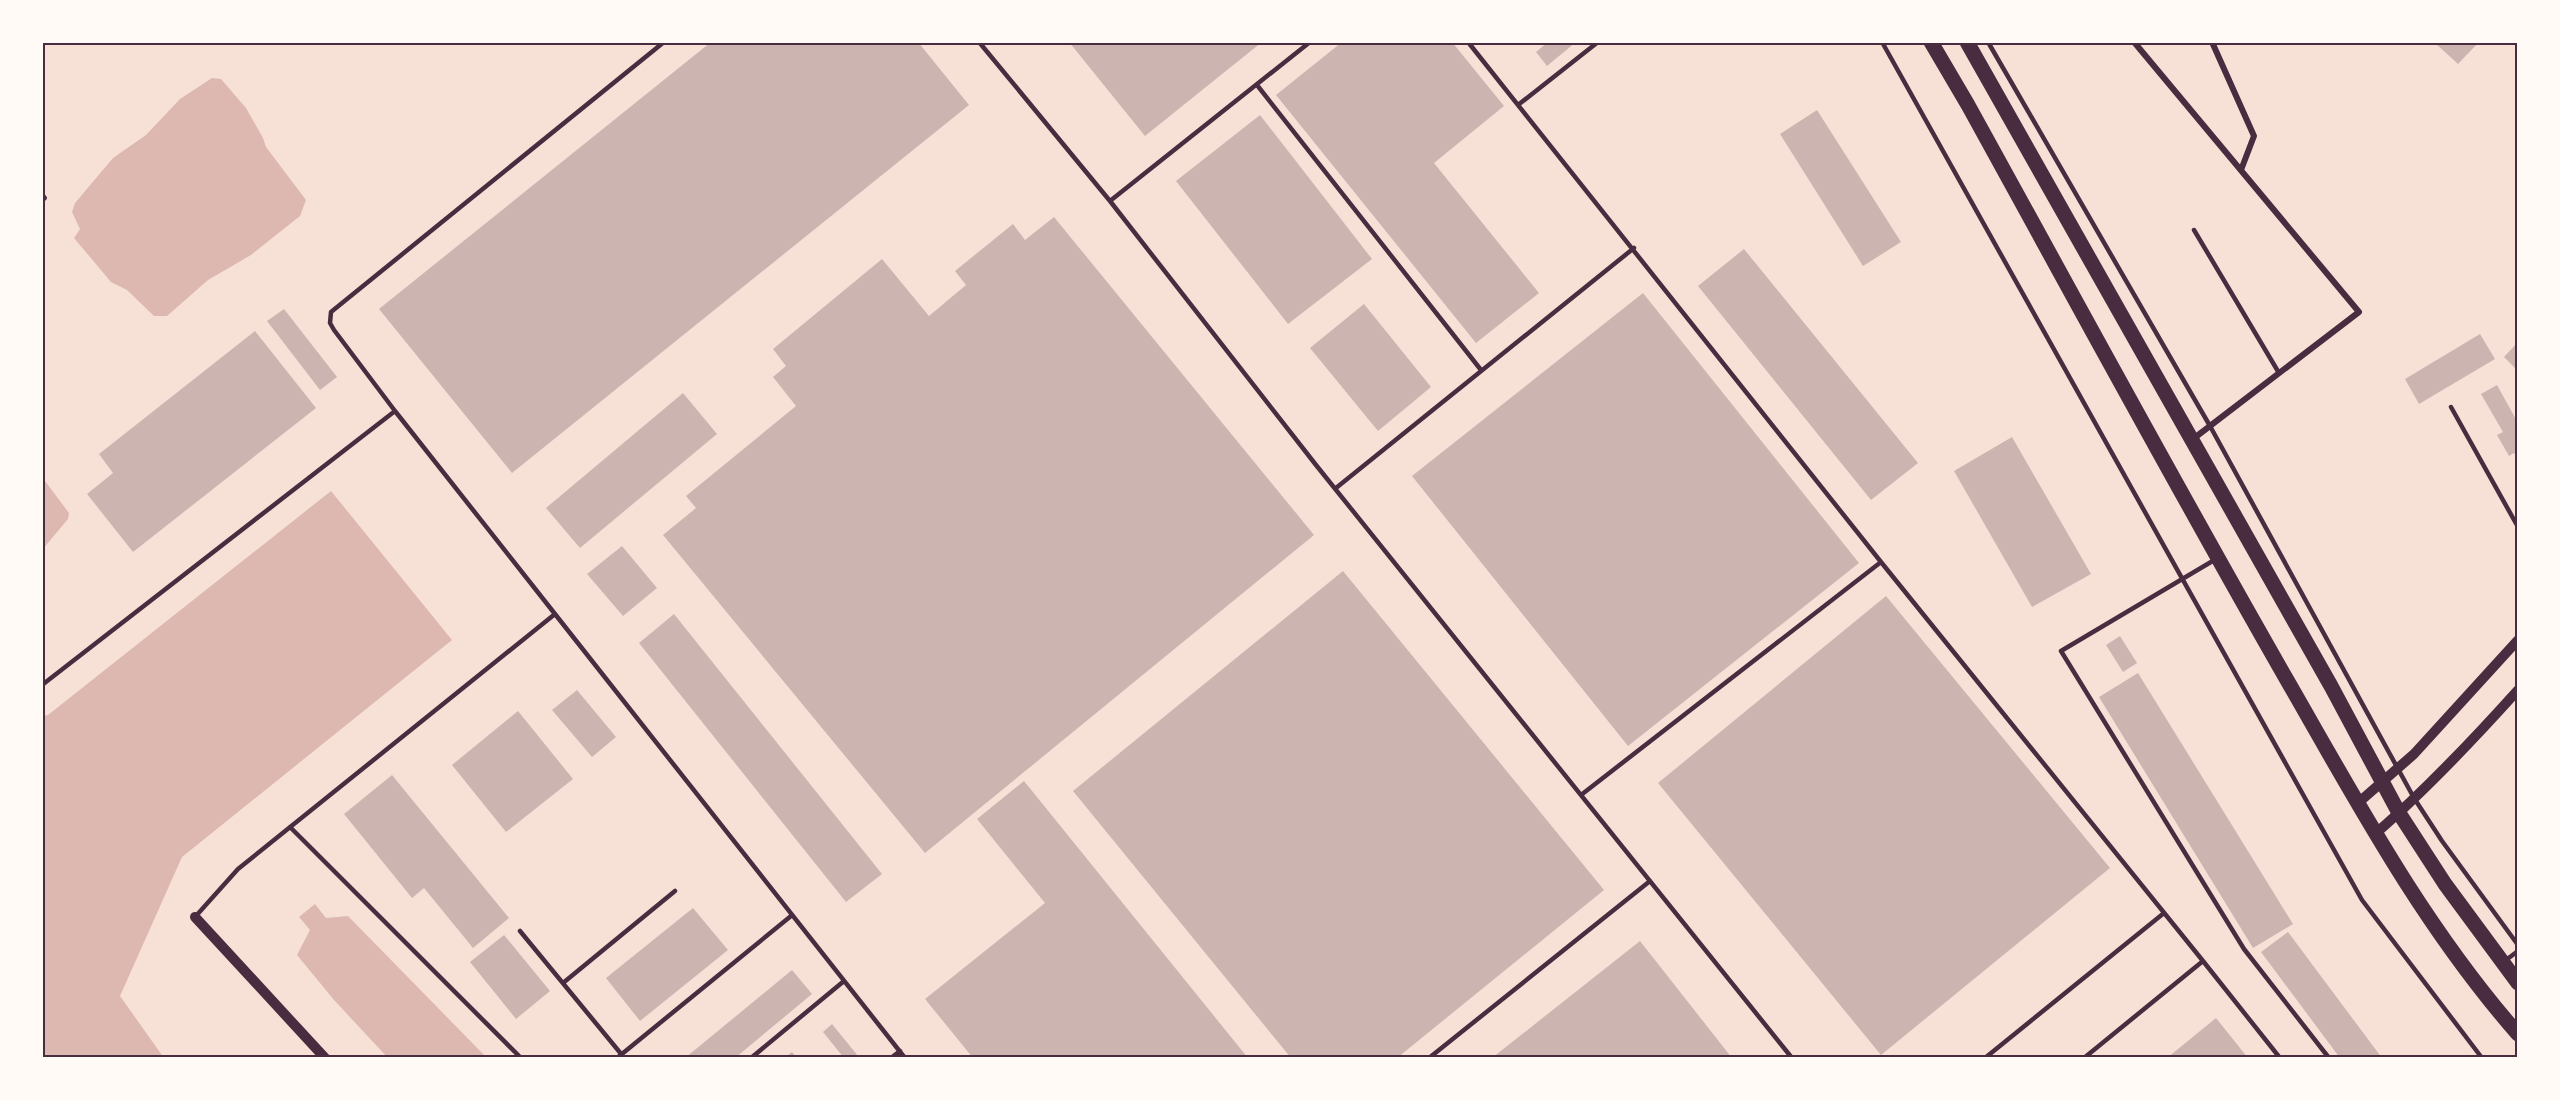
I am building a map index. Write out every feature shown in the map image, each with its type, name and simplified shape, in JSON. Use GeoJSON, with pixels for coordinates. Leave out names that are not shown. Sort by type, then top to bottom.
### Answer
{"type":"FeatureCollection","features":[{"type":"Feature","properties":{"kind":"main road"},"geometry":{"type":"LineString","coordinates":[[1930,42],[1968,105],[2375,834],[2418,903],[2518,1034]]}},
{"type":"Feature","properties":{"kind":"main road"},"geometry":{"type":"LineString","coordinates":[[1967,42],[2193,440],[2384,782],[2399,813],[2445,884],[2518,983]]}},
{"type":"Feature","properties":{"kind":"street"},"geometry":{"type":"LineString","coordinates":[[2134,42],[2359,312],[2193,440]]}},
{"type":"Feature","properties":{"kind":"street"},"geometry":{"type":"LineString","coordinates":[[2212,42],[2254,136],[2241,170]]}},
{"type":"Feature","properties":{"kind":"street"},"geometry":{"type":"LineString","coordinates":[[2358,803],[2400,767],[2518,640]]}},
{"type":"Feature","properties":{"kind":"street"},"geometry":{"type":"LineString","coordinates":[[2375,834],[2478,735],[2518,690]]}},
{"type":"Feature","properties":{"kind":"street"},"geometry":{"type":"LineString","coordinates":[[195,917],[325,1058]]}},
{"type":"Feature","properties":{"kind":"lane"},"geometry":{"type":"LineString","coordinates":[[664,42],[331,312],[330,323],[395,411],[905,1058]]}},
{"type":"Feature","properties":{"kind":"lane"},"geometry":{"type":"LineString","coordinates":[[979,42],[1110,201],[1336,488],[1792,1058]]}},
{"type":"Feature","properties":{"kind":"lane"},"geometry":{"type":"LineString","coordinates":[[1110,201],[1310,42]]}},
{"type":"Feature","properties":{"kind":"lane"},"geometry":{"type":"LineString","coordinates":[[1468,42],[1634,248],[1881,562],[2280,1058]]}},
{"type":"Feature","properties":{"kind":"lane"},"geometry":{"type":"LineString","coordinates":[[1518,105],[1598,42]]}},
{"type":"Feature","properties":{"kind":"lane"},"geometry":{"type":"LineString","coordinates":[[1882,42],[2362,900],[2482,1058]]}},
{"type":"Feature","properties":{"kind":"lane"},"geometry":{"type":"LineString","coordinates":[[1988,42],[2210,426],[2400,767],[2414,798],[2442,841],[2518,945]]}},
{"type":"Feature","properties":{"kind":"lane"},"geometry":{"type":"LineString","coordinates":[[1257,85],[1481,370]]}},
{"type":"Feature","properties":{"kind":"lane"},"geometry":{"type":"LineString","coordinates":[[2194,230],[2279,373]]}},
{"type":"Feature","properties":{"kind":"lane"},"geometry":{"type":"LineString","coordinates":[[1336,488],[1634,248]]}},
{"type":"Feature","properties":{"kind":"lane"},"geometry":{"type":"LineString","coordinates":[[2451,406],[2518,527]]}},
{"type":"Feature","properties":{"kind":"lane"},"geometry":{"type":"LineString","coordinates":[[42,685],[395,411]]}},
{"type":"Feature","properties":{"kind":"lane"},"geometry":{"type":"LineString","coordinates":[[2219,558],[2061,651],[2244,949],[2329,1058]]}},
{"type":"Feature","properties":{"kind":"lane"},"geometry":{"type":"LineString","coordinates":[[1581,795],[1881,562]]}},
{"type":"Feature","properties":{"kind":"lane"},"geometry":{"type":"LineString","coordinates":[[195,917],[238,869],[555,614]]}},
{"type":"Feature","properties":{"kind":"lane"},"geometry":{"type":"LineString","coordinates":[[290,826],[521,1058]]}},
{"type":"Feature","properties":{"kind":"lane"},"geometry":{"type":"LineString","coordinates":[[1429,1058],[1650,881]]}},
{"type":"Feature","properties":{"kind":"lane"},"geometry":{"type":"LineString","coordinates":[[563,983],[675,891]]}},
{"type":"Feature","properties":{"kind":"lane"},"geometry":{"type":"LineString","coordinates":[[1985,1058],[2164,914]]}},
{"type":"Feature","properties":{"kind":"lane"},"geometry":{"type":"LineString","coordinates":[[520,931],[619,1056],[791,916]]}},
{"type":"Feature","properties":{"kind":"lane"},"geometry":{"type":"LineString","coordinates":[[2503,963],[2518,951]]}},
{"type":"Feature","properties":{"kind":"lane"},"geometry":{"type":"LineString","coordinates":[[2084,1058],[2203,961]]}},
{"type":"Feature","properties":{"kind":"lane"},"geometry":{"type":"LineString","coordinates":[[751,1058],[844,981]]}},
{"type":"Feature","properties":{"kind":"lane"},"geometry":{"type":"LineString","coordinates":[[891,1058],[900,1051]]}},
{"type":"Feature","properties":{"kind":"path"},"geometry":{"type":"LineString","coordinates":[[42,194],[45,198],[42,201]]}},
{"type":"Feature","properties":{"kind":"shaded area"},"geometry":{"type":"Polygon","coordinates":[[[212,78],[221,79],[246,108],[266,147],[306,200],[300,216],[251,255],[208,280],[167,316],[154,316],[127,290],[111,282],[74,238],[80,229],[72,212],[75,203],[113,158],[146,135],[180,99],[212,78]]]}},
{"type":"Feature","properties":{"kind":"shaded area"},"geometry":{"type":"Polygon","coordinates":[[[42,477],[69,513],[68,519],[42,550],[42,477]]]}},
{"type":"Feature","properties":{"kind":"shaded area"},"geometry":{"type":"Polygon","coordinates":[[[331,491],[452,640],[182,857],[120,996],[164,1058],[42,1058],[42,716],[48,715],[331,491]]]}},
{"type":"Feature","properties":{"kind":"shaded area"},"geometry":{"type":"Polygon","coordinates":[[[315,904],[326,918],[348,916],[487,1058],[388,1058],[334,1000],[297,955],[310,930],[299,917],[315,904]]]}},
{"type":"Feature","properties":{"kind":"building"},"geometry":{"type":"Polygon","coordinates":[[[711,42],[918,42],[969,105],[512,473],[379,309],[711,42]]]}},
{"type":"Feature","properties":{"kind":"building"},"geometry":{"type":"Polygon","coordinates":[[[1069,42],[1262,42],[1145,136],[1069,42]]]}},
{"type":"Feature","properties":{"kind":"building"},"geometry":{"type":"Polygon","coordinates":[[[1342,42],[1452,42],[1504,106],[1434,163],[1539,293],[1476,343],[1276,95],[1342,42]]]}},
{"type":"Feature","properties":{"kind":"building"},"geometry":{"type":"Polygon","coordinates":[[[1548,42],[1576,42],[1547,66],[1536,52],[1548,42]]]}},
{"type":"Feature","properties":{"kind":"building"},"geometry":{"type":"Polygon","coordinates":[[[2434,42],[2479,42],[2458,64],[2434,42]]]}},
{"type":"Feature","properties":{"kind":"building"},"geometry":{"type":"Polygon","coordinates":[[[1817,110],[1901,242],[1863,266],[1780,134],[1817,110]]]}},
{"type":"Feature","properties":{"kind":"building"},"geometry":{"type":"Polygon","coordinates":[[[1260,115],[1372,259],[1288,324],[1176,181],[1260,115]]]}},
{"type":"Feature","properties":{"kind":"building"},"geometry":{"type":"Polygon","coordinates":[[[1054,217],[1314,535],[925,853],[663,535],[696,508],[686,496],[796,406],[773,377],[786,366],[773,349],[882,259],[929,316],[966,285],[955,271],[1013,224],[1025,240],[1054,217]]]}},
{"type":"Feature","properties":{"kind":"building"},"geometry":{"type":"Polygon","coordinates":[[[1744,249],[1918,463],[1871,500],[1698,286],[1744,249]]]}},
{"type":"Feature","properties":{"kind":"building"},"geometry":{"type":"Polygon","coordinates":[[[1643,293],[1859,563],[1628,746],[1412,476],[1643,293]]]}},
{"type":"Feature","properties":{"kind":"building"},"geometry":{"type":"Polygon","coordinates":[[[1364,304],[1431,387],[1378,431],[1310,348],[1364,304]]]}},
{"type":"Feature","properties":{"kind":"building"},"geometry":{"type":"Polygon","coordinates":[[[284,309],[337,377],[320,390],[267,321],[284,309]]]}},
{"type":"Feature","properties":{"kind":"building"},"geometry":{"type":"Polygon","coordinates":[[[255,331],[316,408],[133,552],[87,494],[113,473],[99,454],[255,331]]]}},
{"type":"Feature","properties":{"kind":"building"},"geometry":{"type":"Polygon","coordinates":[[[2480,334],[2495,359],[2419,404],[2405,379],[2480,334]]]}},
{"type":"Feature","properties":{"kind":"building"},"geometry":{"type":"Polygon","coordinates":[[[2518,342],[2518,371],[2504,357],[2518,342]]]}},
{"type":"Feature","properties":{"kind":"building"},"geometry":{"type":"Polygon","coordinates":[[[2497,385],[2518,423],[2518,459],[2514,453],[2509,456],[2497,435],[2503,432],[2481,394],[2497,385]]]}},
{"type":"Feature","properties":{"kind":"building"},"geometry":{"type":"Polygon","coordinates":[[[683,393],[717,434],[580,548],[546,508],[683,393]]]}},
{"type":"Feature","properties":{"kind":"building"},"geometry":{"type":"Polygon","coordinates":[[[2012,437],[2091,574],[2032,607],[1954,471],[2012,437]]]}},
{"type":"Feature","properties":{"kind":"building"},"geometry":{"type":"Polygon","coordinates":[[[622,546],[657,588],[623,616],[587,574],[622,546]]]}},
{"type":"Feature","properties":{"kind":"building"},"geometry":{"type":"Polygon","coordinates":[[[1343,571],[1604,890],[1397,1058],[1291,1058],[1073,791],[1343,571]]]}},
{"type":"Feature","properties":{"kind":"building"},"geometry":{"type":"Polygon","coordinates":[[[1886,596],[2110,868],[1881,1055],[1658,783],[1886,596]]]}},
{"type":"Feature","properties":{"kind":"building"},"geometry":{"type":"Polygon","coordinates":[[[674,614],[882,874],[846,902],[639,643],[674,614]]]}},
{"type":"Feature","properties":{"kind":"building"},"geometry":{"type":"Polygon","coordinates":[[[2120,636],[2137,663],[2123,672],[2106,645],[2120,636]]]}},
{"type":"Feature","properties":{"kind":"building"},"geometry":{"type":"Polygon","coordinates":[[[2138,673],[2293,924],[2253,948],[2099,697],[2138,673]]]}},
{"type":"Feature","properties":{"kind":"building"},"geometry":{"type":"Polygon","coordinates":[[[577,690],[616,737],[592,757],[552,710],[577,690]]]}},
{"type":"Feature","properties":{"kind":"building"},"geometry":{"type":"Polygon","coordinates":[[[518,711],[573,779],[506,832],[452,765],[518,711]]]}},
{"type":"Feature","properties":{"kind":"building"},"geometry":{"type":"Polygon","coordinates":[[[392,775],[509,918],[473,948],[424,888],[412,898],[344,814],[392,775]]]}},
{"type":"Feature","properties":{"kind":"building"},"geometry":{"type":"Polygon","coordinates":[[[1024,781],[1248,1058],[973,1058],[925,999],[1045,903],[977,819],[1024,781]]]}},
{"type":"Feature","properties":{"kind":"building"},"geometry":{"type":"Polygon","coordinates":[[[693,908],[728,950],[640,1021],[606,978],[693,908]]]}},
{"type":"Feature","properties":{"kind":"building"},"geometry":{"type":"Polygon","coordinates":[[[2288,932],[2382,1058],[2340,1058],[2261,952],[2288,932]]]}},
{"type":"Feature","properties":{"kind":"building"},"geometry":{"type":"Polygon","coordinates":[[[504,935],[550,991],[516,1019],[470,962],[504,935]]]}},
{"type":"Feature","properties":{"kind":"building"},"geometry":{"type":"Polygon","coordinates":[[[1640,941],[1732,1058],[1492,1058],[1640,941]]]}},
{"type":"Feature","properties":{"kind":"building"},"geometry":{"type":"Polygon","coordinates":[[[792,970],[812,994],[735,1058],[685,1058],[792,970]]]}},
{"type":"Feature","properties":{"kind":"building"},"geometry":{"type":"Polygon","coordinates":[[[2216,1018],[2248,1058],[2167,1058],[2216,1018]]]}},
{"type":"Feature","properties":{"kind":"building"},"geometry":{"type":"Polygon","coordinates":[[[832,1024],[858,1056],[856,1058],[844,1058],[823,1032],[832,1024]]]}},
{"type":"Feature","properties":{"kind":"building"},"geometry":{"type":"Polygon","coordinates":[[[792,1052],[797,1058],[784,1058],[792,1052]]]}}]}
